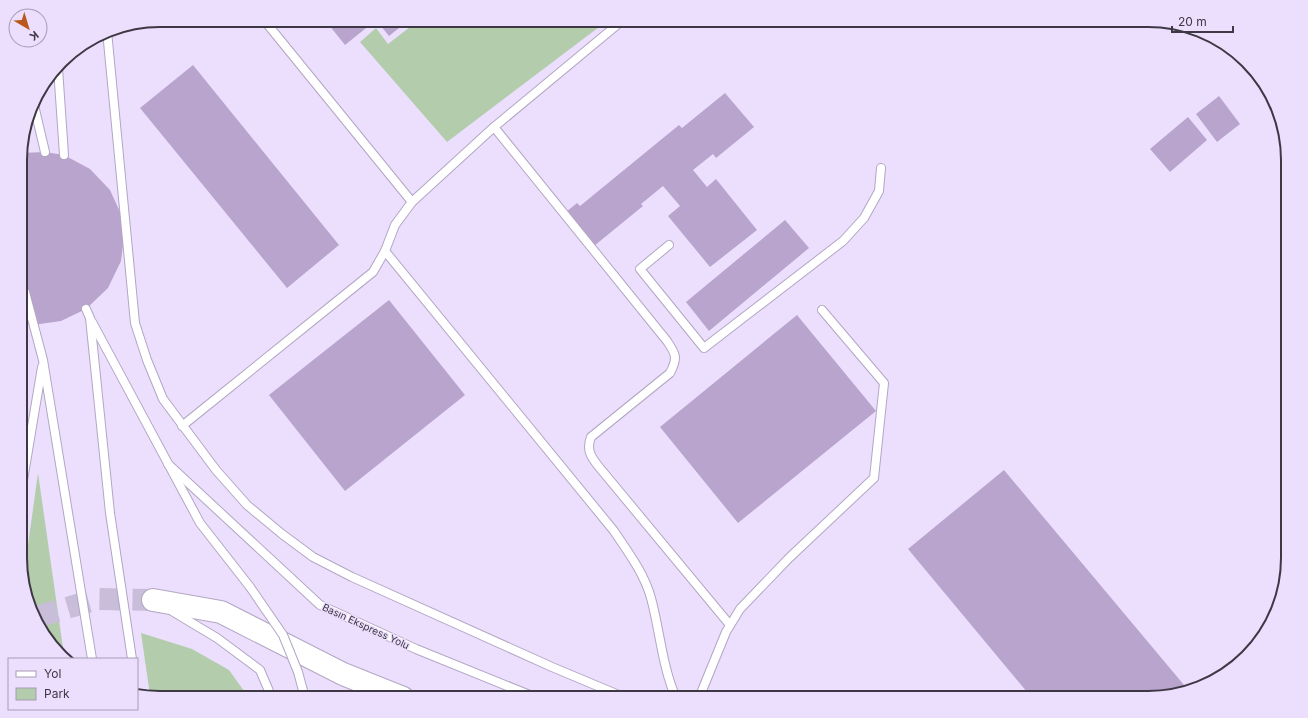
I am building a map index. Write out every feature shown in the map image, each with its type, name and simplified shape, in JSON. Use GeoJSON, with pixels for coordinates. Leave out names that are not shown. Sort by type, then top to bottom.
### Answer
{"type":"FeatureCollection","features":[{"type":"Feature","properties":{"kind":"main road"},"geometry":{"type":"LineString","coordinates":[[153,600],[221,612],[343,674],[386,691]]}},
{"type":"Feature","properties":{"kind":"lane"},"geometry":{"type":"LineString","coordinates":[[270,27],[412,202]]}},
{"type":"Feature","properties":{"kind":"lane"},"geometry":{"type":"LineString","coordinates":[[182,426],[373,272],[385,251],[395,225],[412,202],[494,127],[615,27]]}},
{"type":"Feature","properties":{"kind":"lane"},"geometry":{"type":"LineString","coordinates":[[108,38],[135,323],[147,360],[163,399],[182,426],[216,470],[247,504],[313,557],[380,590],[609,691]]}},
{"type":"Feature","properties":{"kind":"lane"},"geometry":{"type":"LineString","coordinates":[[58,74],[64,156]]}},
{"type":"Feature","properties":{"kind":"lane"},"geometry":{"type":"LineString","coordinates":[[36,111],[45,152]]}},
{"type":"Feature","properties":{"kind":"lane"},"geometry":{"type":"LineString","coordinates":[[494,127],[675,352],[676,362],[670,373],[591,437],[588,445],[590,456],[730,625]]}},
{"type":"Feature","properties":{"kind":"lane"},"geometry":{"type":"LineString","coordinates":[[669,245],[640,269],[704,348],[843,241],[864,218],[879,191],[880,168]]}},
{"type":"Feature","properties":{"kind":"lane"},"geometry":{"type":"LineString","coordinates":[[385,251],[614,531],[634,560],[650,596],[668,680],[673,691]]}},
{"type":"Feature","properties":{"kind":"lane"},"geometry":{"type":"LineString","coordinates":[[27,300],[43,360],[92,658]]}},
{"type":"Feature","properties":{"kind":"lane"},"geometry":{"type":"LineString","coordinates":[[86,309],[200,523],[250,587],[283,636],[298,672],[303,691]]}},
{"type":"Feature","properties":{"kind":"lane"},"geometry":{"type":"LineString","coordinates":[[702,691],[730,625],[740,609],[789,558],[874,478],[884,383],[822,310]]}},
{"type":"Feature","properties":{"kind":"lane"},"geometry":{"type":"LineString","coordinates":[[90,318],[110,513],[132,658]]}},
{"type":"Feature","properties":{"kind":"lane"},"geometry":{"type":"LineString","coordinates":[[27,456],[43,360]]}},
{"type":"Feature","properties":{"kind":"lane","name":"Basın Ekspress Yolu"},"geometry":{"type":"LineString","coordinates":[[168,464],[320,605],[416,649],[520,691]]}},
{"type":"Feature","properties":{"kind":"lane"},"geometry":{"type":"LineString","coordinates":[[153,600],[218,638],[260,670],[269,691]]}},
{"type":"Feature","properties":{"kind":"green space"},"geometry":{"type":"Polygon","coordinates":[[[410,27],[599,27],[447,142],[360,42],[376,28],[388,44],[410,27]]]}},
{"type":"Feature","properties":{"kind":"green space"},"geometry":{"type":"Polygon","coordinates":[[[38,473],[63,649],[49,632],[34,601],[28,576],[27,552],[38,473]]]}},
{"type":"Feature","properties":{"kind":"green space"},"geometry":{"type":"Polygon","coordinates":[[[141,633],[192,649],[229,670],[244,691],[160,691],[149,690],[141,633]]]}},
{"type":"Feature","properties":{"kind":"building"},"geometry":{"type":"Polygon","coordinates":[[[331,27],[367,27],[345,45],[331,27]]]}},
{"type":"Feature","properties":{"kind":"building"},"geometry":{"type":"Polygon","coordinates":[[[382,27],[400,27],[389,36],[382,27]]]}},
{"type":"Feature","properties":{"kind":"building"},"geometry":{"type":"Polygon","coordinates":[[[193,65],[339,245],[287,288],[140,108],[193,65]]]}},
{"type":"Feature","properties":{"kind":"building"},"geometry":{"type":"Polygon","coordinates":[[[725,93],[754,127],[716,158],[713,154],[693,170],[707,187],[716,179],[757,230],[710,267],[668,216],[680,206],[663,186],[641,204],[643,206],[594,246],[566,212],[577,203],[580,206],[679,125],[682,128],[725,93]]]}},
{"type":"Feature","properties":{"kind":"building"},"geometry":{"type":"Polygon","coordinates":[[[1219,96],[1240,124],[1217,142],[1196,114],[1219,96]]]}},
{"type":"Feature","properties":{"kind":"building"},"geometry":{"type":"Polygon","coordinates":[[[1188,117],[1207,140],[1170,172],[1150,149],[1188,117]]]}},
{"type":"Feature","properties":{"kind":"building"},"geometry":{"type":"Polygon","coordinates":[[[45,152],[64,155],[90,169],[110,190],[120,212],[124,237],[121,261],[108,288],[86,309],[61,321],[33,325],[27,324],[27,153],[45,152]]]}},
{"type":"Feature","properties":{"kind":"building"},"geometry":{"type":"Polygon","coordinates":[[[785,220],[809,248],[709,331],[686,302],[785,220]]]}},
{"type":"Feature","properties":{"kind":"building"},"geometry":{"type":"Polygon","coordinates":[[[389,300],[465,395],[345,491],[269,395],[389,300]]]}},
{"type":"Feature","properties":{"kind":"building"},"geometry":{"type":"Polygon","coordinates":[[[797,315],[876,411],[738,523],[660,427],[797,315]]]}},
{"type":"Feature","properties":{"kind":"building"},"geometry":{"type":"Polygon","coordinates":[[[1004,470],[1184,685],[1157,691],[1026,691],[908,549],[1004,470]]]}},
{"type":"Feature","properties":{"kind":"tunnel"},"geometry":{"type":"LineString","coordinates":[[40,616],[98,599],[153,600]]}}]}
